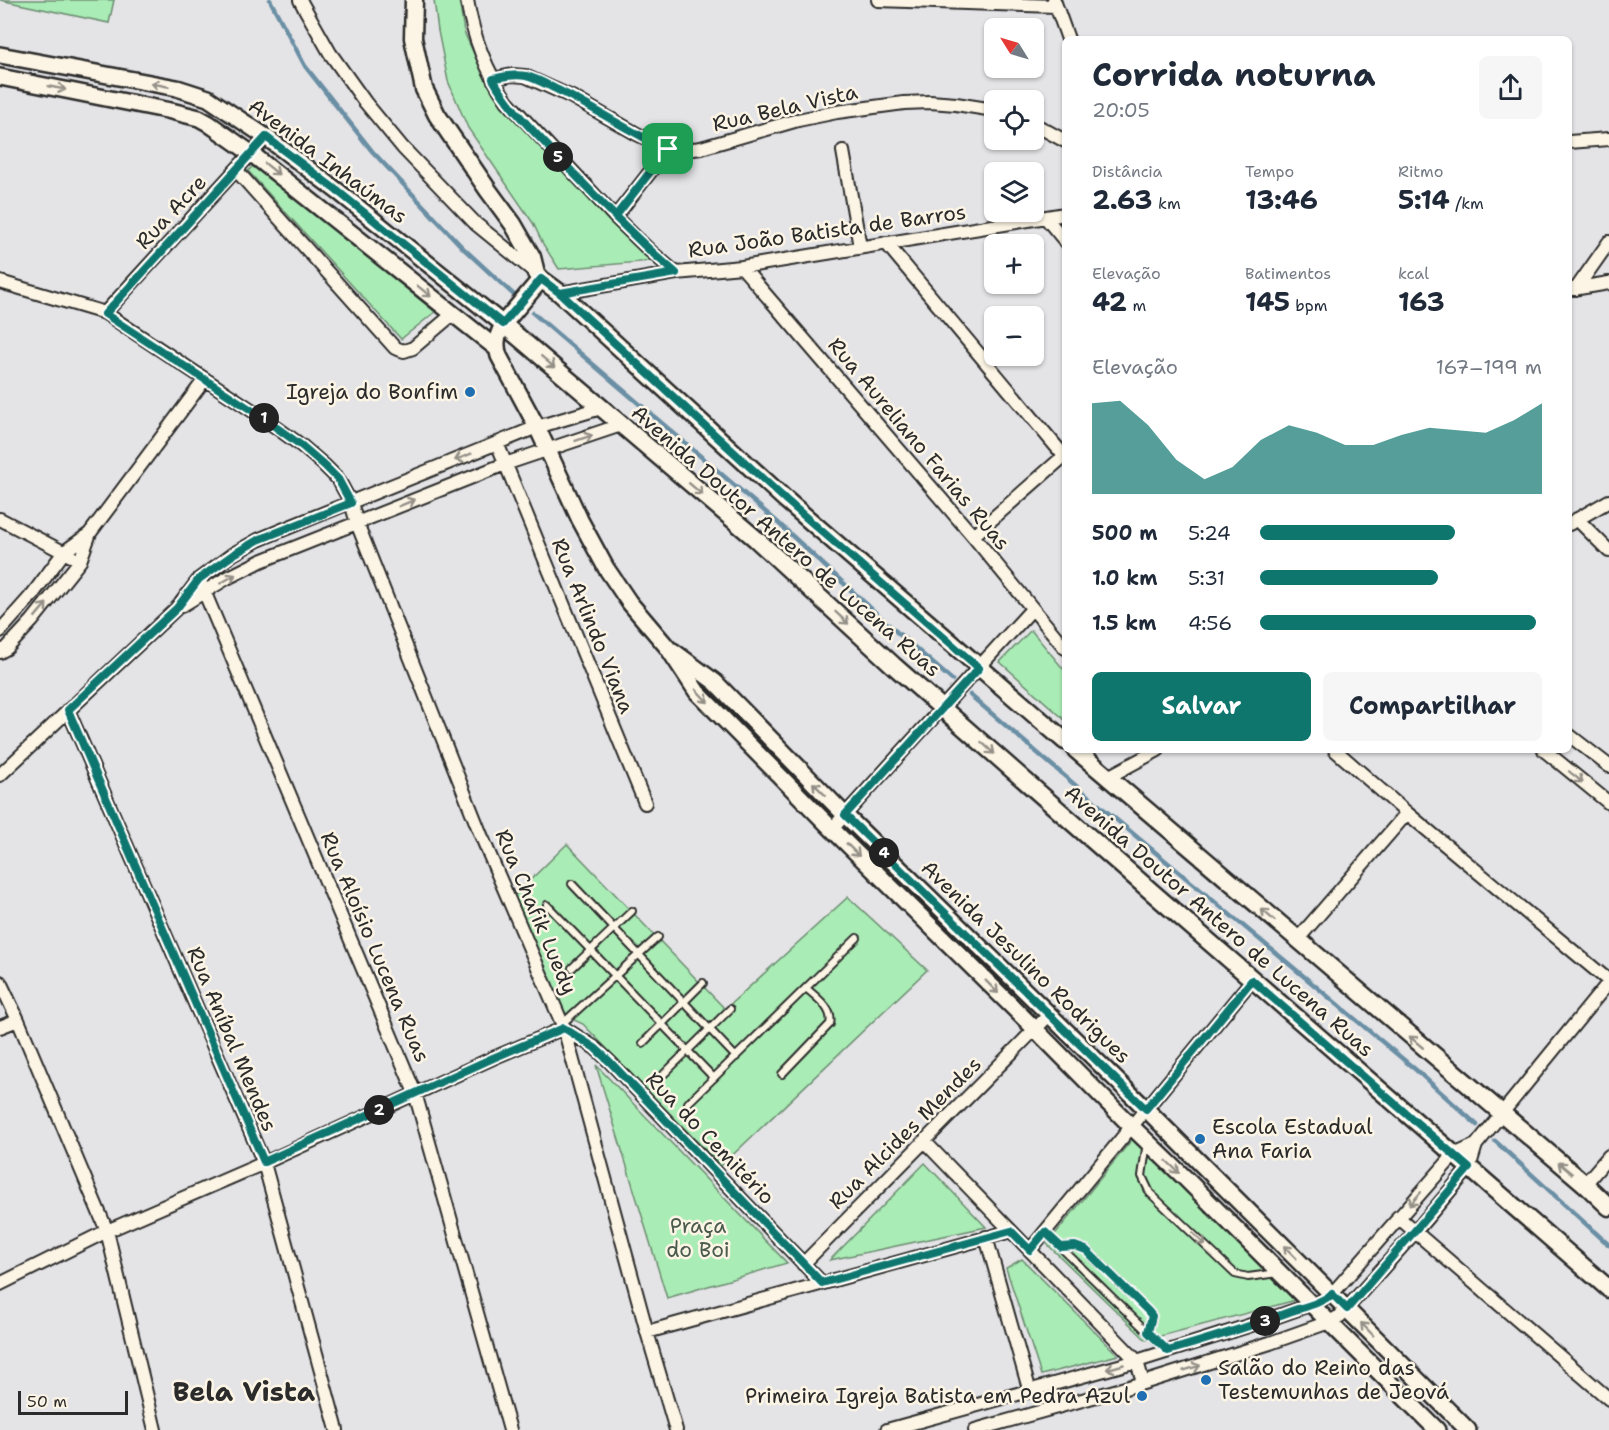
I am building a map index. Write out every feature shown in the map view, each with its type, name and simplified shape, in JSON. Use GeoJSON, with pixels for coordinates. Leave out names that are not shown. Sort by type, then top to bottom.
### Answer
{"type":"FeatureCollection","features":[{"type":"Feature","properties":{"kind":"main road"},"geometry":{"type":"LineString","coordinates":[[414,0],[413,38],[424,89],[437,115],[513,224],[532,257],[538,276],[503,324]]}},
{"type":"Feature","properties":{"kind":"main road","name":"Avenida Doutor Antero de Lucena Ruas"},"geometry":{"type":"LineString","coordinates":[[538,276],[560,293],[786,500],[1062,738]]}},
{"type":"Feature","properties":{"kind":"main road","name":"Avenida Doutor Antero de Lucena Ruas"},"geometry":{"type":"LineString","coordinates":[[503,324],[756,539],[893,665],[1609,1289]]}},
{"type":"Feature","properties":{"kind":"main road","name":"Avenida Doutor Antero de Lucena Ruas"},"geometry":{"type":"LineString","coordinates":[[1080,753],[1585,1184],[1609,1207]]}},
{"type":"Feature","properties":{"kind":"street"},"geometry":{"type":"LineString","coordinates":[[300,0],[348,78],[403,148],[476,224],[538,276]]}},
{"type":"Feature","properties":{"kind":"street"},"geometry":{"type":"LineString","coordinates":[[467,0],[484,61],[503,96],[615,217],[676,273]]}},
{"type":"Feature","properties":{"kind":"street"},"geometry":{"type":"LineString","coordinates":[[878,0],[1055,3],[1067,36]]}},
{"type":"Feature","properties":{"kind":"street","name":"Avenida Inhaúmas"},"geometry":{"type":"LineString","coordinates":[[0,55],[159,84],[200,95],[215,102],[340,193],[503,324]]}},
{"type":"Feature","properties":{"kind":"street","name":"Rua Bela Vista"},"geometry":{"type":"LineString","coordinates":[[493,79],[512,75],[525,76],[538,81],[573,97],[668,149],[701,148],[798,120],[903,103],[930,102],[984,108]]}},
{"type":"Feature","properties":{"kind":"street","name":"Avenida Inhaúmas"},"geometry":{"type":"LineString","coordinates":[[0,77],[199,118],[252,154],[496,348]]}},
{"type":"Feature","properties":{"kind":"street"},"geometry":{"type":"LineString","coordinates":[[1044,129],[1062,139]]}},
{"type":"Feature","properties":{"kind":"street","name":"Rua Acre"},"geometry":{"type":"LineString","coordinates":[[105,314],[266,137]]}},
{"type":"Feature","properties":{"kind":"street"},"geometry":{"type":"LineString","coordinates":[[1572,142],[1609,139]]}},
{"type":"Feature","properties":{"kind":"street"},"geometry":{"type":"LineString","coordinates":[[615,217],[668,149]]}},
{"type":"Feature","properties":{"kind":"street"},"geometry":{"type":"LineString","coordinates":[[843,151],[860,247]]}},
{"type":"Feature","properties":{"kind":"street"},"geometry":{"type":"LineString","coordinates":[[237,171],[395,348],[404,351],[413,348],[453,314]]}},
{"type":"Feature","properties":{"kind":"street","name":"Rua João Batista de Barros"},"geometry":{"type":"LineString","coordinates":[[560,293],[676,273],[742,267],[1062,215]]}},
{"type":"Feature","properties":{"kind":"street"},"geometry":{"type":"LineString","coordinates":[[1046,218],[1062,237]]}},
{"type":"Feature","properties":{"kind":"street"},"geometry":{"type":"LineString","coordinates":[[1573,290],[1609,242]]}},
{"type":"Feature","properties":{"kind":"street"},"geometry":{"type":"LineString","coordinates":[[886,243],[1062,455]]}},
{"type":"Feature","properties":{"kind":"street","name":"Rua Aureliano Farias Ruas"},"geometry":{"type":"LineString","coordinates":[[742,267],[973,536],[1062,644]]}},
{"type":"Feature","properties":{"kind":"street","name":"Rua Chafik Luedy"},"geometry":{"type":"LineString","coordinates":[[0,282],[105,314],[259,415],[316,458],[338,479],[351,503],[481,835],[563,1026],[676,1430]]}},
{"type":"Feature","properties":{"kind":"street"},"geometry":{"type":"LineString","coordinates":[[1573,290],[1609,283]]}},
{"type":"Feature","properties":{"kind":"street"},"geometry":{"type":"LineString","coordinates":[[496,348],[498,333],[503,324]]}},
{"type":"Feature","properties":{"kind":"street","name":"Avenida Jesulino Rodrigues"},"geometry":{"type":"LineString","coordinates":[[496,348],[606,568],[629,602],[668,648],[698,692],[831,829],[1437,1430]]}},
{"type":"Feature","properties":{"kind":"street"},"geometry":{"type":"LineString","coordinates":[[0,631],[32,595],[64,552],[90,533],[205,379]]}},
{"type":"Feature","properties":{"kind":"street"},"geometry":{"type":"LineString","coordinates":[[0,775],[177,608],[199,579],[234,554],[258,540],[537,427],[601,408]]}},
{"type":"Feature","properties":{"kind":"street"},"geometry":{"type":"LineString","coordinates":[[177,608],[261,561],[505,464],[621,425]]}},
{"type":"Feature","properties":{"kind":"street","name":"Rua Arlindo Viana"},"geometry":{"type":"LineString","coordinates":[[497,444],[645,803]]}},
{"type":"Feature","properties":{"kind":"street"},"geometry":{"type":"LineString","coordinates":[[973,536],[1062,459]]}},
{"type":"Feature","properties":{"kind":"street"},"geometry":{"type":"LineString","coordinates":[[1609,501],[1573,521],[1609,551]]}},
{"type":"Feature","properties":{"kind":"street"},"geometry":{"type":"LineString","coordinates":[[0,519],[80,561]]}},
{"type":"Feature","properties":{"kind":"street"},"geometry":{"type":"LineString","coordinates":[[0,652],[7,648],[32,621],[80,561],[90,533]]}},
{"type":"Feature","properties":{"kind":"street","name":"Rua Aloísio Lucena Ruas"},"geometry":{"type":"LineString","coordinates":[[199,579],[415,1093],[510,1430]]}},
{"type":"Feature","properties":{"kind":"street"},"geometry":{"type":"LineString","coordinates":[[831,829],[1032,609]]}},
{"type":"Feature","properties":{"kind":"street","name":"Avenida Jesulino Rodrigues"},"geometry":{"type":"LineString","coordinates":[[668,648],[715,682],[845,815],[1146,1109],[1468,1430]]}},
{"type":"Feature","properties":{"kind":"street","name":"Rua Aníbal Mendes"},"geometry":{"type":"LineString","coordinates":[[68,710],[264,1162],[337,1430]]}},
{"type":"Feature","properties":{"kind":"street"},"geometry":{"type":"LineString","coordinates":[[1572,737],[1609,766]]}},
{"type":"Feature","properties":{"kind":"street"},"geometry":{"type":"LineString","coordinates":[[1108,777],[1151,753]]}},
{"type":"Feature","properties":{"kind":"street"},"geometry":{"type":"LineString","coordinates":[[975,1430],[995,1427],[1143,1383],[1270,1343],[1340,1316],[1469,1168],[1476,1145],[1609,981],[1338,753]]}},
{"type":"Feature","properties":{"kind":"street"},"geometry":{"type":"LineString","coordinates":[[1548,753],[1609,803]]}},
{"type":"Feature","properties":{"kind":"street"},"geometry":{"type":"LineString","coordinates":[[1298,940],[1407,813]]}},
{"type":"Feature","properties":{"kind":"street"},"geometry":{"type":"LineString","coordinates":[[1030,1250],[1252,980]]}},
{"type":"Feature","properties":{"kind":"street"},"geometry":{"type":"LineString","coordinates":[[0,982],[107,1231],[155,1430]]}},
{"type":"Feature","properties":{"kind":"street","name":"Rua Alcides Mendes"},"geometry":{"type":"LineString","coordinates":[[803,1264],[1049,1015]]}},
{"type":"Feature","properties":{"kind":"street"},"geometry":{"type":"LineString","coordinates":[[0,1027],[18,1020]]}},
{"type":"Feature","properties":{"kind":"street"},"geometry":{"type":"LineString","coordinates":[[0,1284],[107,1231],[563,1026]]}},
{"type":"Feature","properties":{"kind":"street","name":"Rua do Cemitério"},"geometry":{"type":"LineString","coordinates":[[563,1026],[595,1048],[610,1062],[822,1283]]}},
{"type":"Feature","properties":{"kind":"street"},"geometry":{"type":"LineString","coordinates":[[924,1141],[1137,1361],[1143,1383]]}},
{"type":"Feature","properties":{"kind":"street"},"geometry":{"type":"LineString","coordinates":[[887,1430],[1137,1361],[1326,1299],[1454,1155],[1476,1145]]}},
{"type":"Feature","properties":{"kind":"street"},"geometry":{"type":"LineString","coordinates":[[1585,1184],[1609,1156]]}},
{"type":"Feature","properties":{"kind":"street"},"geometry":{"type":"LineString","coordinates":[[1398,1218],[1609,1399]]}},
{"type":"Feature","properties":{"kind":"street"},"geometry":{"type":"LineString","coordinates":[[647,1332],[1011,1231]]}},
{"type":"Feature","properties":{"kind":"street"},"geometry":{"type":"LineString","coordinates":[[987,1237],[1030,1392]]}},
{"type":"Feature","properties":{"kind":"street"},"geometry":{"type":"LineString","coordinates":[[1264,1321],[1270,1343]]}},
{"type":"Feature","properties":{"kind":"street"},"geometry":{"type":"LineString","coordinates":[[988,1402],[995,1427]]}},
{"type":"Feature","properties":{"kind":"lane"},"geometry":{"type":"LineString","coordinates":[[572,884],[736,1057]]}},
{"type":"Feature","properties":{"kind":"lane"},"geometry":{"type":"LineString","coordinates":[[547,905],[714,1078]]}},
{"type":"Feature","properties":{"kind":"lane"},"geometry":{"type":"LineString","coordinates":[[572,968],[632,911]]}},
{"type":"Feature","properties":{"kind":"lane"},"geometry":{"type":"LineString","coordinates":[[563,1026],[658,937]]}},
{"type":"Feature","properties":{"kind":"lane"},"geometry":{"type":"LineString","coordinates":[[688,1103],[857,938]]}},
{"type":"Feature","properties":{"kind":"lane"},"geometry":{"type":"LineString","coordinates":[[643,1043],[703,983]]}},
{"type":"Feature","properties":{"kind":"lane"},"geometry":{"type":"LineString","coordinates":[[782,1074],[830,1024],[832,1018],[829,1011],[806,988]]}},
{"type":"Feature","properties":{"kind":"lane"},"geometry":{"type":"LineString","coordinates":[[664,1074],[730,1010]]}},
{"type":"Feature","properties":{"kind":"lane"},"geometry":{"type":"LineString","coordinates":[[1147,1141],[1142,1176],[1150,1193],[1235,1274],[1248,1277],[1279,1272]]}},
{"type":"Feature","properties":{"kind":"lane"},"geometry":{"type":"LineString","coordinates":[[1045,1232],[1168,1351]]}},
{"type":"Feature","properties":{"kind":"lane"},"geometry":{"type":"LineString","coordinates":[[1061,1247],[1075,1246],[1086,1250],[1152,1316],[1148,1332]]}},
{"type":"Feature","properties":{"kind":"green space"},"geometry":{"type":"Polygon","coordinates":[[[0,0],[114,0],[109,23],[0,0]]]}},
{"type":"Feature","properties":{"kind":"green space"},"geometry":{"type":"Polygon","coordinates":[[[434,0],[459,0],[464,32],[482,71],[507,112],[652,261],[559,269],[533,223],[468,128],[448,81],[434,0]]]}},
{"type":"Feature","properties":{"kind":"green space"},"geometry":{"type":"Polygon","coordinates":[[[254,165],[435,312],[401,339],[248,171],[254,165]]]}},
{"type":"Feature","properties":{"kind":"green space"},"geometry":{"type":"Polygon","coordinates":[[[1031,630],[1062,667],[1062,717],[1000,662],[1031,630]]]}},
{"type":"Feature","properties":{"kind":"green space"},"geometry":{"type":"Polygon","coordinates":[[[567,844],[725,1009],[848,897],[927,970],[721,1166],[583,1024],[559,1013],[512,898],[567,844]]]}},
{"type":"Feature","properties":{"kind":"green space","name":"Praça do Boi"},"geometry":{"type":"Polygon","coordinates":[[[596,1065],[787,1263],[667,1298],[596,1065]]]}},
{"type":"Feature","properties":{"kind":"green space"},"geometry":{"type":"Polygon","coordinates":[[[1134,1137],[1296,1300],[1146,1340],[1047,1244],[1134,1137]]]}},
{"type":"Feature","properties":{"kind":"green space"},"geometry":{"type":"Polygon","coordinates":[[[925,1163],[986,1227],[830,1260],[925,1163]]]}},
{"type":"Feature","properties":{"kind":"green space"},"geometry":{"type":"Polygon","coordinates":[[[1022,1259],[1118,1355],[1041,1375],[1006,1268],[1022,1259]]]}},
{"type":"Feature","properties":{"kind":"waterway"},"geometry":{"type":"LineString","coordinates":[[270,0],[305,66],[372,151],[463,248],[514,295]]}},
{"type":"Feature","properties":{"kind":"waterway"},"geometry":{"type":"LineString","coordinates":[[533,313],[775,520],[952,680]]}},
{"type":"Feature","properties":{"kind":"waterway"},"geometry":{"type":"LineString","coordinates":[[970,695],[1416,1070],[1477,1125]]}},
{"type":"Feature","properties":{"kind":"waterway"},"geometry":{"type":"LineString","coordinates":[[1495,1141],[1609,1245]]}},
{"type":"Feature","properties":{"kind":"place","name":"Igreja do Bonfim"},"geometry":{"type":"Point","coordinates":[470,392]}},
{"type":"Feature","properties":{"kind":"place","name":"Escola Estadual Ana Faria"},"geometry":{"type":"Point","coordinates":[1200,1139]}},
{"type":"Feature","properties":{"kind":"place","name":"Salão do Reino das Testemunhas de Jeová"},"geometry":{"type":"Point","coordinates":[1206,1380]}},
{"type":"Feature","properties":{"kind":"place","name":"Primeira Igreja Batista em Pedra Azul"},"geometry":{"type":"Point","coordinates":[1142,1396]}},
{"type":"Feature","properties":{"kind":"district","name":"Bela Vista"},"geometry":{"type":"Point","coordinates":[244,1391]}},
{"type":"Feature","properties":{"kind":"route"},"geometry":{"type":"LineString","coordinates":[[668,149],[615,217],[676,273],[560,293],[541,279],[503,324],[340,193],[266,137],[105,314],[259,415],[302,446],[338,479],[351,503],[258,540],[199,579],[177,608],[68,710],[264,1162],[564,1028],[595,1048],[610,1062],[822,1283],[1011,1231],[1030,1250],[1045,1232],[1061,1247],[1075,1246],[1086,1250],[1148,1311],[1152,1316],[1148,1332],[1168,1351],[1316,1303],[1332,1294],[1347,1309],[1469,1168],[1252,980],[1146,1109],[845,815],[979,668],[786,500],[560,293],[618,283],[676,273],[649,250],[615,217],[518,114],[493,79],[512,75],[525,76],[538,81],[573,97],[655,144],[668,149]]}}]}
